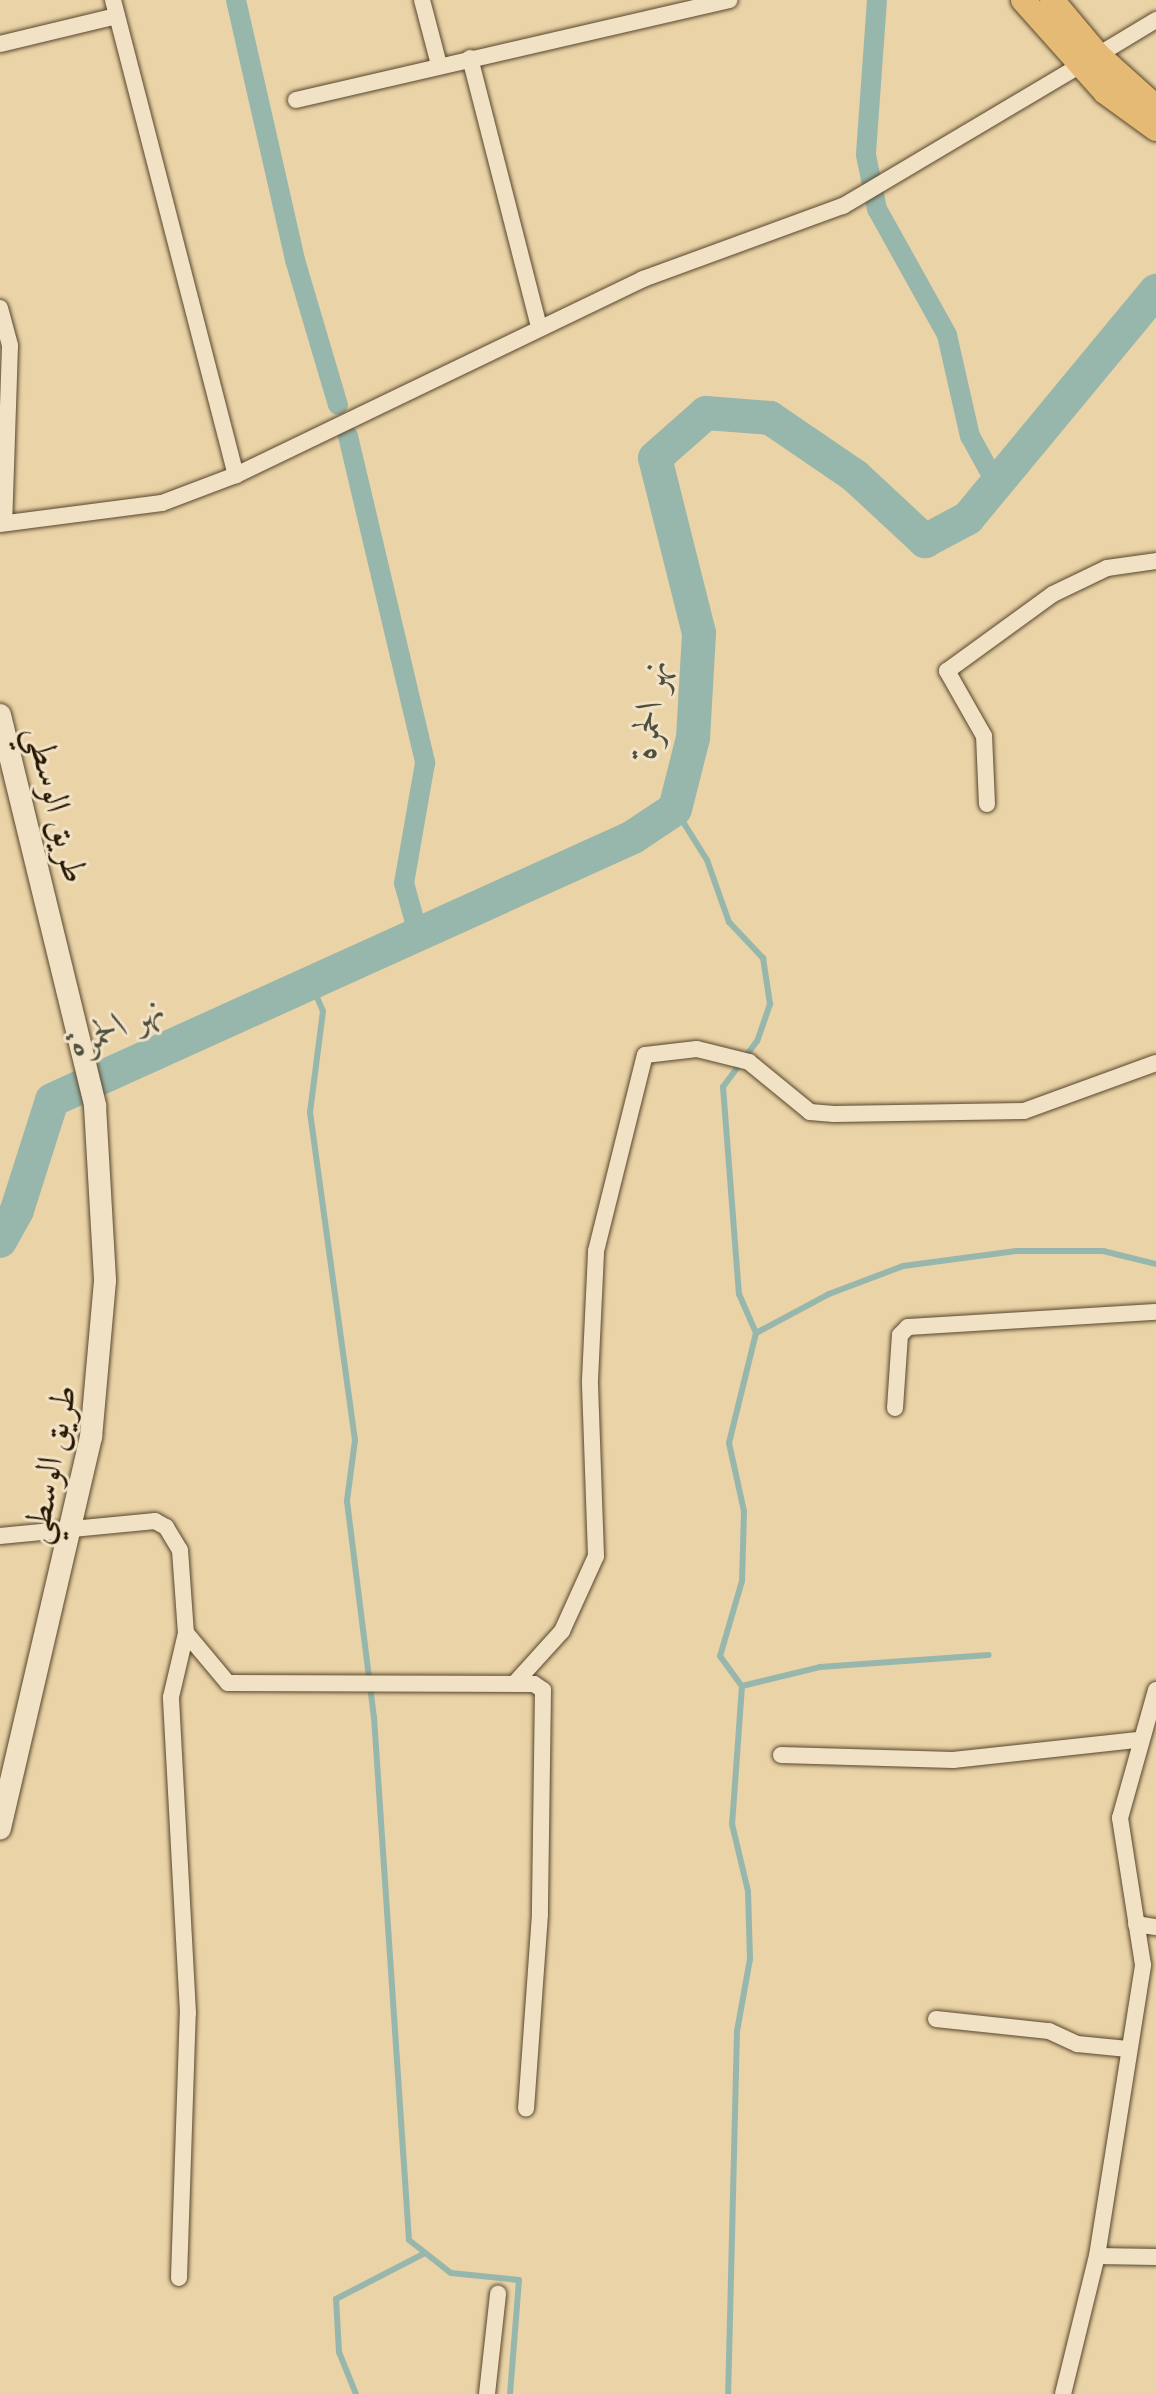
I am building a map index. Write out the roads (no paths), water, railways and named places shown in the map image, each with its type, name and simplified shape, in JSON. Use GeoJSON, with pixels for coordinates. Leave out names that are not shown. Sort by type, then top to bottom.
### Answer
{"type":"FeatureCollection","features":[{"type":"Feature","properties":{"kind":"main road"},"geometry":{"type":"LineString","coordinates":[[1023,0],[1089,60],[1156,107]]}},
{"type":"Feature","properties":{"kind":"main road"},"geometry":{"type":"LineString","coordinates":[[1052,0],[1089,60],[1132,116],[1156,129]]}},
{"type":"Feature","properties":{"kind":"main road","name":"طريق الوسطي"},"geometry":{"type":"LineString","coordinates":[[0,715],[95,1106],[105,1343],[72,1529],[0,1829]]}},
{"type":"Feature","properties":{"kind":"street"},"geometry":{"type":"LineString","coordinates":[[422,0],[439,65]]}},
{"type":"Feature","properties":{"kind":"street"},"geometry":{"type":"LineString","coordinates":[[296,100],[730,0]]}},
{"type":"Feature","properties":{"kind":"street"},"geometry":{"type":"LineString","coordinates":[[0,44],[115,8],[236,475]]}},
{"type":"Feature","properties":{"kind":"street"},"geometry":{"type":"LineString","coordinates":[[0,308],[10,346],[2,524],[162,503],[236,475],[643,279],[843,206],[1156,20]]}},
{"type":"Feature","properties":{"kind":"street"},"geometry":{"type":"LineString","coordinates":[[470,58],[539,327]]}},
{"type":"Feature","properties":{"kind":"street"},"geometry":{"type":"LineString","coordinates":[[987,804],[984,736],[947,671],[1053,594],[1107,568],[1156,561]]}},
{"type":"Feature","properties":{"kind":"street"},"geometry":{"type":"LineString","coordinates":[[514,1684],[562,1631],[596,1556],[592,1289],[600,1213],[639,1064],[654,1048],[724,1055],[749,1062],[810,1112],[834,1114],[1024,1111],[1156,1063]]}},
{"type":"Feature","properties":{"kind":"street"},"geometry":{"type":"LineString","coordinates":[[895,1408],[900,1335],[908,1327],[1156,1312]]}},
{"type":"Feature","properties":{"kind":"street"},"geometry":{"type":"LineString","coordinates":[[0,1536],[155,1521],[166,1527],[180,1550],[186,1633],[171,1697],[188,2013],[179,2278]]}},
{"type":"Feature","properties":{"kind":"street"},"geometry":{"type":"LineString","coordinates":[[186,1633],[228,1683],[534,1684],[548,1698],[526,2108]]}},
{"type":"Feature","properties":{"kind":"street"},"geometry":{"type":"LineString","coordinates":[[1063,2394],[1097,2256],[1143,1965],[1120,1818],[1138,1740],[1156,1690]]}},
{"type":"Feature","properties":{"kind":"street"},"geometry":{"type":"LineString","coordinates":[[781,1755],[953,1760],[1138,1740]]}},
{"type":"Feature","properties":{"kind":"street"},"geometry":{"type":"LineString","coordinates":[[1136,1924],[1156,1927]]}},
{"type":"Feature","properties":{"kind":"street"},"geometry":{"type":"LineString","coordinates":[[936,2019],[1049,2031],[1077,2044],[1128,2049]]}},
{"type":"Feature","properties":{"kind":"street"},"geometry":{"type":"LineString","coordinates":[[1097,2256],[1156,2257]]}},
{"type":"Feature","properties":{"kind":"street"},"geometry":{"type":"LineString","coordinates":[[487,2394],[498,2294]]}},
{"type":"Feature","properties":{"kind":"waterway"},"geometry":{"type":"LineString","coordinates":[[236,0],[295,260],[338,405]]}},
{"type":"Feature","properties":{"kind":"waterway"},"geometry":{"type":"LineString","coordinates":[[877,0],[866,155],[877,209],[947,335],[970,436],[997,485]]}},
{"type":"Feature","properties":{"kind":"waterway","name":"نهر الحمرة"},"geometry":{"type":"LineString","coordinates":[[0,1241],[17,1210],[52,1100],[633,837],[675,809],[693,738],[699,633],[655,458],[706,413],[770,418],[855,476],[925,541],[968,518],[1156,291]]}},
{"type":"Feature","properties":{"kind":"waterway"},"geometry":{"type":"LineString","coordinates":[[348,436],[425,763],[404,883],[418,933]]}},
{"type":"Feature","properties":{"kind":"waterway"},"geometry":{"type":"LineString","coordinates":[[675,809],[707,860],[729,922],[763,958],[770,1004],[757,1041],[723,1087],[739,1294],[756,1333],[729,1443],[744,1511],[742,1581],[720,1656],[742,1686],[732,1824],[748,1891],[750,1959],[737,2031],[728,2394]]}},
{"type":"Feature","properties":{"kind":"waterway"},"geometry":{"type":"LineString","coordinates":[[311,983],[323,1011],[310,1112],[355,1440],[347,1501],[374,1717],[409,2240],[451,2273],[519,2280],[510,2394]]}},
{"type":"Feature","properties":{"kind":"waterway"},"geometry":{"type":"LineString","coordinates":[[756,1333],[829,1294],[903,1266],[1016,1251],[1103,1251],[1156,1264]]}},
{"type":"Feature","properties":{"kind":"waterway"},"geometry":{"type":"LineString","coordinates":[[742,1686],[820,1667],[989,1655]]}},
{"type":"Feature","properties":{"kind":"waterway"},"geometry":{"type":"LineString","coordinates":[[356,2394],[339,2352],[336,2299],[425,2253]]}}]}
